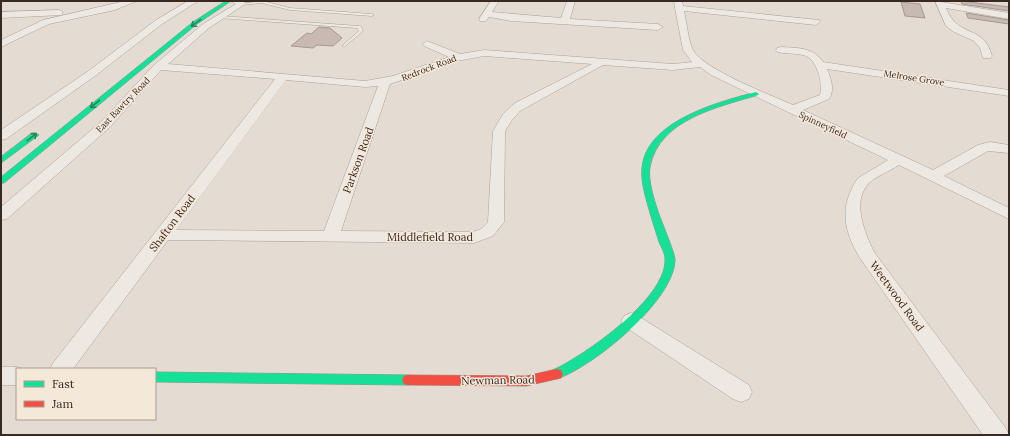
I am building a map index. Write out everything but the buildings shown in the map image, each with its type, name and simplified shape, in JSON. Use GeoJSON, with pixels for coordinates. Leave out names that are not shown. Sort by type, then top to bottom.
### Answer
{"type":"FeatureCollection","features":[{"type":"Feature","properties":{"kind":"street"},"geometry":{"type":"LineString","coordinates":[[1,44],[46,22],[112,8],[133,1]]}},
{"type":"Feature","properties":{"kind":"street"},"geometry":{"type":"LineString","coordinates":[[1,136],[91,74],[159,22],[194,1]]}},
{"type":"Feature","properties":{"kind":"street"},"geometry":{"type":"LineString","coordinates":[[167,33],[213,1]]}},
{"type":"Feature","properties":{"kind":"street","name":"East Bawtry Road"},"geometry":{"type":"LineString","coordinates":[[5,178],[195,23],[229,1]]}},
{"type":"Feature","properties":{"kind":"street"},"geometry":{"type":"LineString","coordinates":[[495,1],[484,16],[658,27]]}},
{"type":"Feature","properties":{"kind":"street"},"geometry":{"type":"LineString","coordinates":[[565,21],[571,1]]}},
{"type":"Feature","properties":{"kind":"street","name":"East Bawtry Road"},"geometry":{"type":"LineString","coordinates":[[1,215],[106,124],[158,67],[206,26],[221,17],[237,3]]}},
{"type":"Feature","properties":{"kind":"street"},"geometry":{"type":"LineString","coordinates":[[940,3],[1009,16]]}},
{"type":"Feature","properties":{"kind":"street"},"geometry":{"type":"LineString","coordinates":[[940,3],[950,24],[981,41],[986,47],[987,56]]}},
{"type":"Feature","properties":{"kind":"street"},"geometry":{"type":"LineString","coordinates":[[678,5],[816,22]]}},
{"type":"Feature","properties":{"kind":"street","name":"Spinneyfield"},"geometry":{"type":"LineString","coordinates":[[678,5],[688,50],[700,64],[756,94],[933,176],[1009,214]]}},
{"type":"Feature","properties":{"kind":"street"},"geometry":{"type":"LineString","coordinates":[[1,15],[74,13],[76,15]]}},
{"type":"Feature","properties":{"kind":"street"},"geometry":{"type":"LineString","coordinates":[[426,44],[458,57]]}},
{"type":"Feature","properties":{"kind":"street"},"geometry":{"type":"LineString","coordinates":[[781,50],[810,54],[819,65],[826,85],[825,97],[791,110]]}},
{"type":"Feature","properties":{"kind":"street","name":"Redrock Road"},"geometry":{"type":"LineString","coordinates":[[158,67],[187,68],[365,84],[385,83],[404,78],[458,57],[471,54],[496,53],[673,67],[700,64]]}},
{"type":"Feature","properties":{"kind":"street","name":"Middlefield Road"},"geometry":{"type":"LineString","coordinates":[[163,235],[474,238],[493,229],[496,222],[499,131],[510,112],[596,66],[601,61]]}},
{"type":"Feature","properties":{"kind":"street","name":"Melrose Grove"},"geometry":{"type":"LineString","coordinates":[[819,65],[864,70],[1009,94]]}},
{"type":"Feature","properties":{"kind":"street","name":"Shafton Road"},"geometry":{"type":"LineString","coordinates":[[62,368],[283,76]]}},
{"type":"Feature","properties":{"kind":"street","name":"Parkson Road"},"geometry":{"type":"LineString","coordinates":[[331,236],[385,83]]}},
{"type":"Feature","properties":{"kind":"street","name":"Newman Road"},"geometry":{"type":"LineString","coordinates":[[156,377],[526,381],[548,378],[575,366],[602,347],[631,321],[658,293],[667,277],[670,261],[646,181],[647,162],[652,148],[662,134],[679,122],[702,111],[756,94]]}},
{"type":"Feature","properties":{"kind":"street"},"geometry":{"type":"LineString","coordinates":[[1,161],[44,128]]}},
{"type":"Feature","properties":{"kind":"street"},"geometry":{"type":"LineString","coordinates":[[933,176],[983,148],[990,146],[1009,149]]}},
{"type":"Feature","properties":{"kind":"street","name":"Weetwood Road"},"geometry":{"type":"LineString","coordinates":[[898,160],[863,181],[856,194],[852,209],[854,230],[866,254],[997,435]]}},
{"type":"Feature","properties":{"kind":"street"},"geometry":{"type":"LineString","coordinates":[[631,321],[741,392]]}},
{"type":"Feature","properties":{"kind":"street"},"geometry":{"type":"LineString","coordinates":[[1,376],[16,376]]}},
{"type":"Feature","properties":{"kind":"lane"},"geometry":{"type":"LineString","coordinates":[[237,3],[262,2],[290,9],[372,15]]}},
{"type":"Feature","properties":{"kind":"lane"},"geometry":{"type":"LineString","coordinates":[[221,17],[359,26],[361,31],[344,46]]}},
{"type":"Feature","properties":{"kind":"traffic: fast"},"geometry":{"type":"LineString","coordinates":[[1,181],[195,23],[229,1]]}},
{"type":"Feature","properties":{"kind":"traffic: fast"},"geometry":{"type":"LineString","coordinates":[[557,374],[588,356],[626,326],[658,291],[667,274],[670,259],[655,216],[648,190],[646,168],[651,150],[663,135],[679,123],[718,105],[756,94]]}},
{"type":"Feature","properties":{"kind":"traffic: fast"},"geometry":{"type":"LineString","coordinates":[[1,161],[35,135]]}},
{"type":"Feature","properties":{"kind":"traffic: fast"},"geometry":{"type":"LineString","coordinates":[[156,377],[408,380]]}},
{"type":"Feature","properties":{"kind":"traffic: jam"},"geometry":{"type":"LineString","coordinates":[[408,380],[526,381],[557,374]]}}]}
